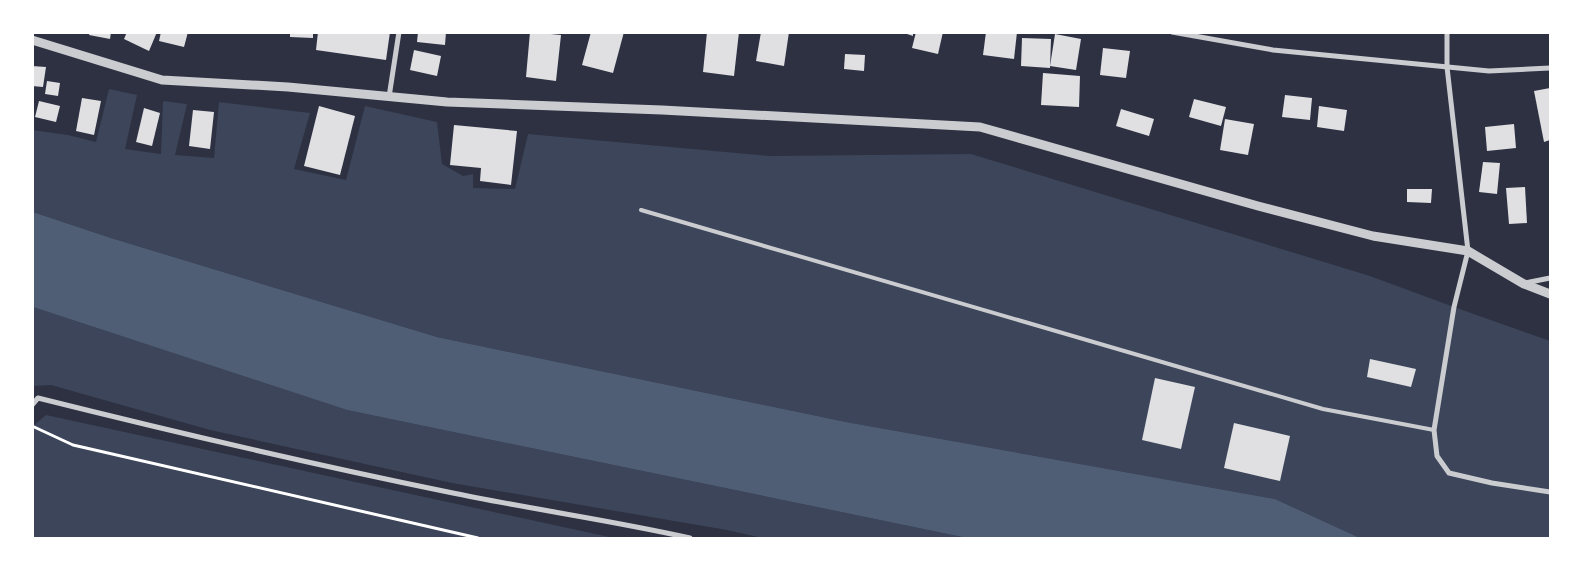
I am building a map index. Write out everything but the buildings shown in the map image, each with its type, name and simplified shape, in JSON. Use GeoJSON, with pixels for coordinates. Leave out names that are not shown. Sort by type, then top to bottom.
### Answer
{"type":"FeatureCollection","features":[{"type":"Feature","properties":{"kind":"street"},"geometry":{"type":"LineString","coordinates":[[389,96],[399,32]]}},
{"type":"Feature","properties":{"kind":"street"},"geometry":{"type":"LineString","coordinates":[[1172,32],[1273,50],[1447,67],[1489,71],[1550,68]]}},
{"type":"Feature","properties":{"kind":"street"},"geometry":{"type":"LineString","coordinates":[[1447,32],[1447,67],[1468,251],[1454,307],[1434,430],[1437,456],[1449,473],[1492,483],[1550,492]]}},
{"type":"Feature","properties":{"kind":"street"},"geometry":{"type":"LineString","coordinates":[[32,40],[162,80],[288,87],[447,102],[662,110],[980,127],[1258,206],[1373,236],[1468,251],[1524,284],[1550,294]]}},
{"type":"Feature","properties":{"kind":"street"},"geometry":{"type":"LineString","coordinates":[[1524,284],[1550,278]]}},
{"type":"Feature","properties":{"kind":"street"},"geometry":{"type":"LineString","coordinates":[[32,405],[38,398],[214,441],[430,488],[690,538]]}},
{"type":"Feature","properties":{"kind":"lane"},"geometry":{"type":"LineString","coordinates":[[641,210],[1323,409],[1434,430]]}},
{"type":"Feature","properties":{"kind":"path"},"geometry":{"type":"LineString","coordinates":[[32,426],[73,445],[478,538]]}},
{"type":"Feature","properties":{"kind":"shaded area"},"geometry":{"type":"Polygon","coordinates":[[[109,89],[137,95],[125,149],[161,154],[163,101],[187,104],[175,155],[214,158],[219,102],[310,113],[294,169],[346,180],[365,106],[437,122],[442,164],[463,176],[473,174],[473,188],[515,189],[528,134],[769,156],[971,154],[1370,276],[1550,341],[1550,538],[1360,538],[1275,499],[846,422],[437,337],[111,238],[33,212],[32,130],[68,135],[96,142],[109,89]]]}},
{"type":"Feature","properties":{"kind":"shaded area"},"geometry":{"type":"Polygon","coordinates":[[[33,212],[111,238],[437,337],[846,422],[1275,499],[1360,538],[967,538],[347,410],[33,307],[33,212]]]}},
{"type":"Feature","properties":{"kind":"shaded area"},"geometry":{"type":"Polygon","coordinates":[[[33,307],[347,410],[967,538],[762,538],[727,530],[452,483],[210,430],[51,385],[33,386],[33,307]]]}},
{"type":"Feature","properties":{"kind":"shaded area"},"geometry":{"type":"Polygon","coordinates":[[[46,415],[614,538],[33,538],[33,426],[46,415]]]}}]}
